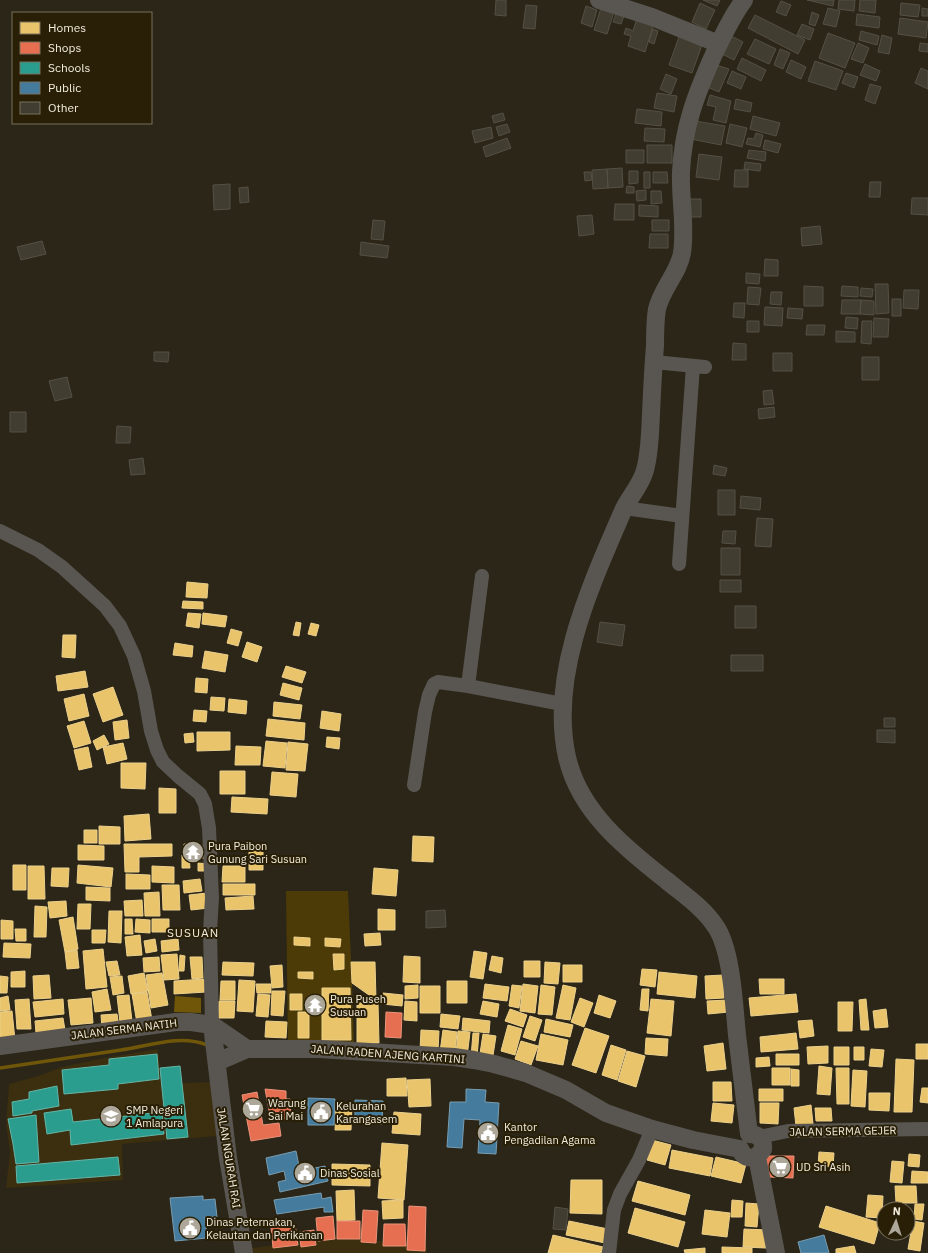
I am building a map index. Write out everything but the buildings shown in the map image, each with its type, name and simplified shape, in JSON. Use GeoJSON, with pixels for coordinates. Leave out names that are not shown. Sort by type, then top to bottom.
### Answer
{"type":"FeatureCollection","features":[{"type":"Feature","properties":{"kind":"street"},"geometry":{"type":"LineString","coordinates":[[599,0],[652,16],[719,44]]}},
{"type":"Feature","properties":{"kind":"street"},"geometry":{"type":"LineString","coordinates":[[744,0],[737,9],[697,91],[689,119],[683,145],[681,174],[682,254],[680,262],[664,290],[657,311],[650,434],[645,472],[639,485],[624,508],[589,592],[576,631],[567,670],[562,704],[567,758],[574,779],[584,798],[606,827],[640,860],[702,908],[718,930],[726,955],[733,991],[776,1253]]}},
{"type":"Feature","properties":{"kind":"street"},"geometry":{"type":"LineString","coordinates":[[654,362],[699,366],[682,516],[679,564]]}},
{"type":"Feature","properties":{"kind":"street"},"geometry":{"type":"LineString","coordinates":[[624,508],[682,516]]}},
{"type":"Feature","properties":{"kind":"street"},"geometry":{"type":"LineString","coordinates":[[0,531],[38,550],[62,567],[105,606],[120,626],[134,656],[144,691],[151,731],[157,750],[163,762],[200,794],[205,804],[209,828],[212,898],[210,931],[212,1025],[217,1062]]}},
{"type":"Feature","properties":{"kind":"street"},"geometry":{"type":"LineString","coordinates":[[468,686],[482,576]]}},
{"type":"Feature","properties":{"kind":"street"},"geometry":{"type":"LineString","coordinates":[[414,785],[425,712],[431,688],[434,684],[438,682],[468,686],[562,704]]}},
{"type":"Feature","properties":{"kind":"street","name":"JALAN SERMA NATIH"},"geometry":{"type":"LineString","coordinates":[[0,1046],[176,1022],[191,1022],[212,1025]]}},
{"type":"Feature","properties":{"kind":"street"},"geometry":{"type":"LineString","coordinates":[[212,1025],[247,1049]]}},
{"type":"Feature","properties":{"kind":"street","name":"JALAN RADEN AJENG KARTINI"},"geometry":{"type":"LineString","coordinates":[[217,1062],[247,1049],[319,1049],[454,1057],[494,1064],[526,1073],[566,1090],[606,1113],[652,1129],[693,1140],[740,1149],[741,1140],[744,1136],[757,1143]]}},
{"type":"Feature","properties":{"kind":"street","name":"JALAN NGURAH RAI"},"geometry":{"type":"LineString","coordinates":[[217,1062],[228,1158],[244,1253]]}},
{"type":"Feature","properties":{"kind":"street"},"geometry":{"type":"LineString","coordinates":[[609,1253],[614,1210],[620,1194],[639,1160],[652,1129]]}},
{"type":"Feature","properties":{"kind":"street","name":"JALAN SERMA GEJER"},"geometry":{"type":"LineString","coordinates":[[757,1143],[788,1131],[928,1129]]}},
{"type":"Feature","properties":{"kind":"shaded area"},"geometry":{"type":"Polygon","coordinates":[[[286,891],[348,891],[354,1045],[288,1045],[286,891]]]}},
{"type":"Feature","properties":{"kind":"shaded area"},"geometry":{"type":"Polygon","coordinates":[[[175,996],[201,998],[201,1013],[174,1012],[175,996]]]}},
{"type":"Feature","properties":{"kind":"shaded area","name":"SMP Negeri 1 Amlapura"},"geometry":{"type":"Polygon","coordinates":[[[158,1049],[160,1068],[180,1066],[182,1083],[212,1082],[217,1136],[122,1144],[123,1180],[6,1188],[10,1152],[6,1124],[9,1084],[38,1076],[62,1067],[158,1049]]]}},
{"type":"Feature","properties":{"kind":"shaded area"},"geometry":{"type":"Polygon","coordinates":[[[336,1237],[426,1244],[427,1253],[252,1253],[252,1248],[336,1237]]]}},
{"type":"Feature","properties":{"kind":"waterway"},"geometry":{"type":"LineString","coordinates":[[0,1068],[164,1042],[186,1041],[207,1045]]}},
{"type":"Feature","properties":{"kind":"place","name":"Pura Paibon Gunung Sari Susuan"},"geometry":{"type":"Point","coordinates":[193,852]}},
{"type":"Feature","properties":{"kind":"place","name":"Pura Puseh Susuan"},"geometry":{"type":"Point","coordinates":[315,1005]}},
{"type":"Feature","properties":{"kind":"place","name":"Warung Sai Mai"},"geometry":{"type":"Point","coordinates":[253,1109]}},
{"type":"Feature","properties":{"kind":"place","name":"Kelurahan Karangasem"},"geometry":{"type":"Point","coordinates":[321,1112]}},
{"type":"Feature","properties":{"kind":"place","name":"SMP Negeri 1 Amlapura"},"geometry":{"type":"Point","coordinates":[111,1116]}},
{"type":"Feature","properties":{"kind":"place","name":"Kantor Pengadilan Agama"},"geometry":{"type":"Point","coordinates":[488,1133]}},
{"type":"Feature","properties":{"kind":"place","name":"UD Sri Asih"},"geometry":{"type":"Point","coordinates":[780,1167]}},
{"type":"Feature","properties":{"kind":"place","name":"Dinas Sosial"},"geometry":{"type":"Point","coordinates":[305,1173]}},
{"type":"Feature","properties":{"kind":"place","name":"Dinas Peternakan, Kelautan dan Perikanan"},"geometry":{"type":"Point","coordinates":[190,1228]}},
{"type":"Feature","properties":{"kind":"district","name":"SUSUAN"},"geometry":{"type":"Point","coordinates":[193,933]}}]}
